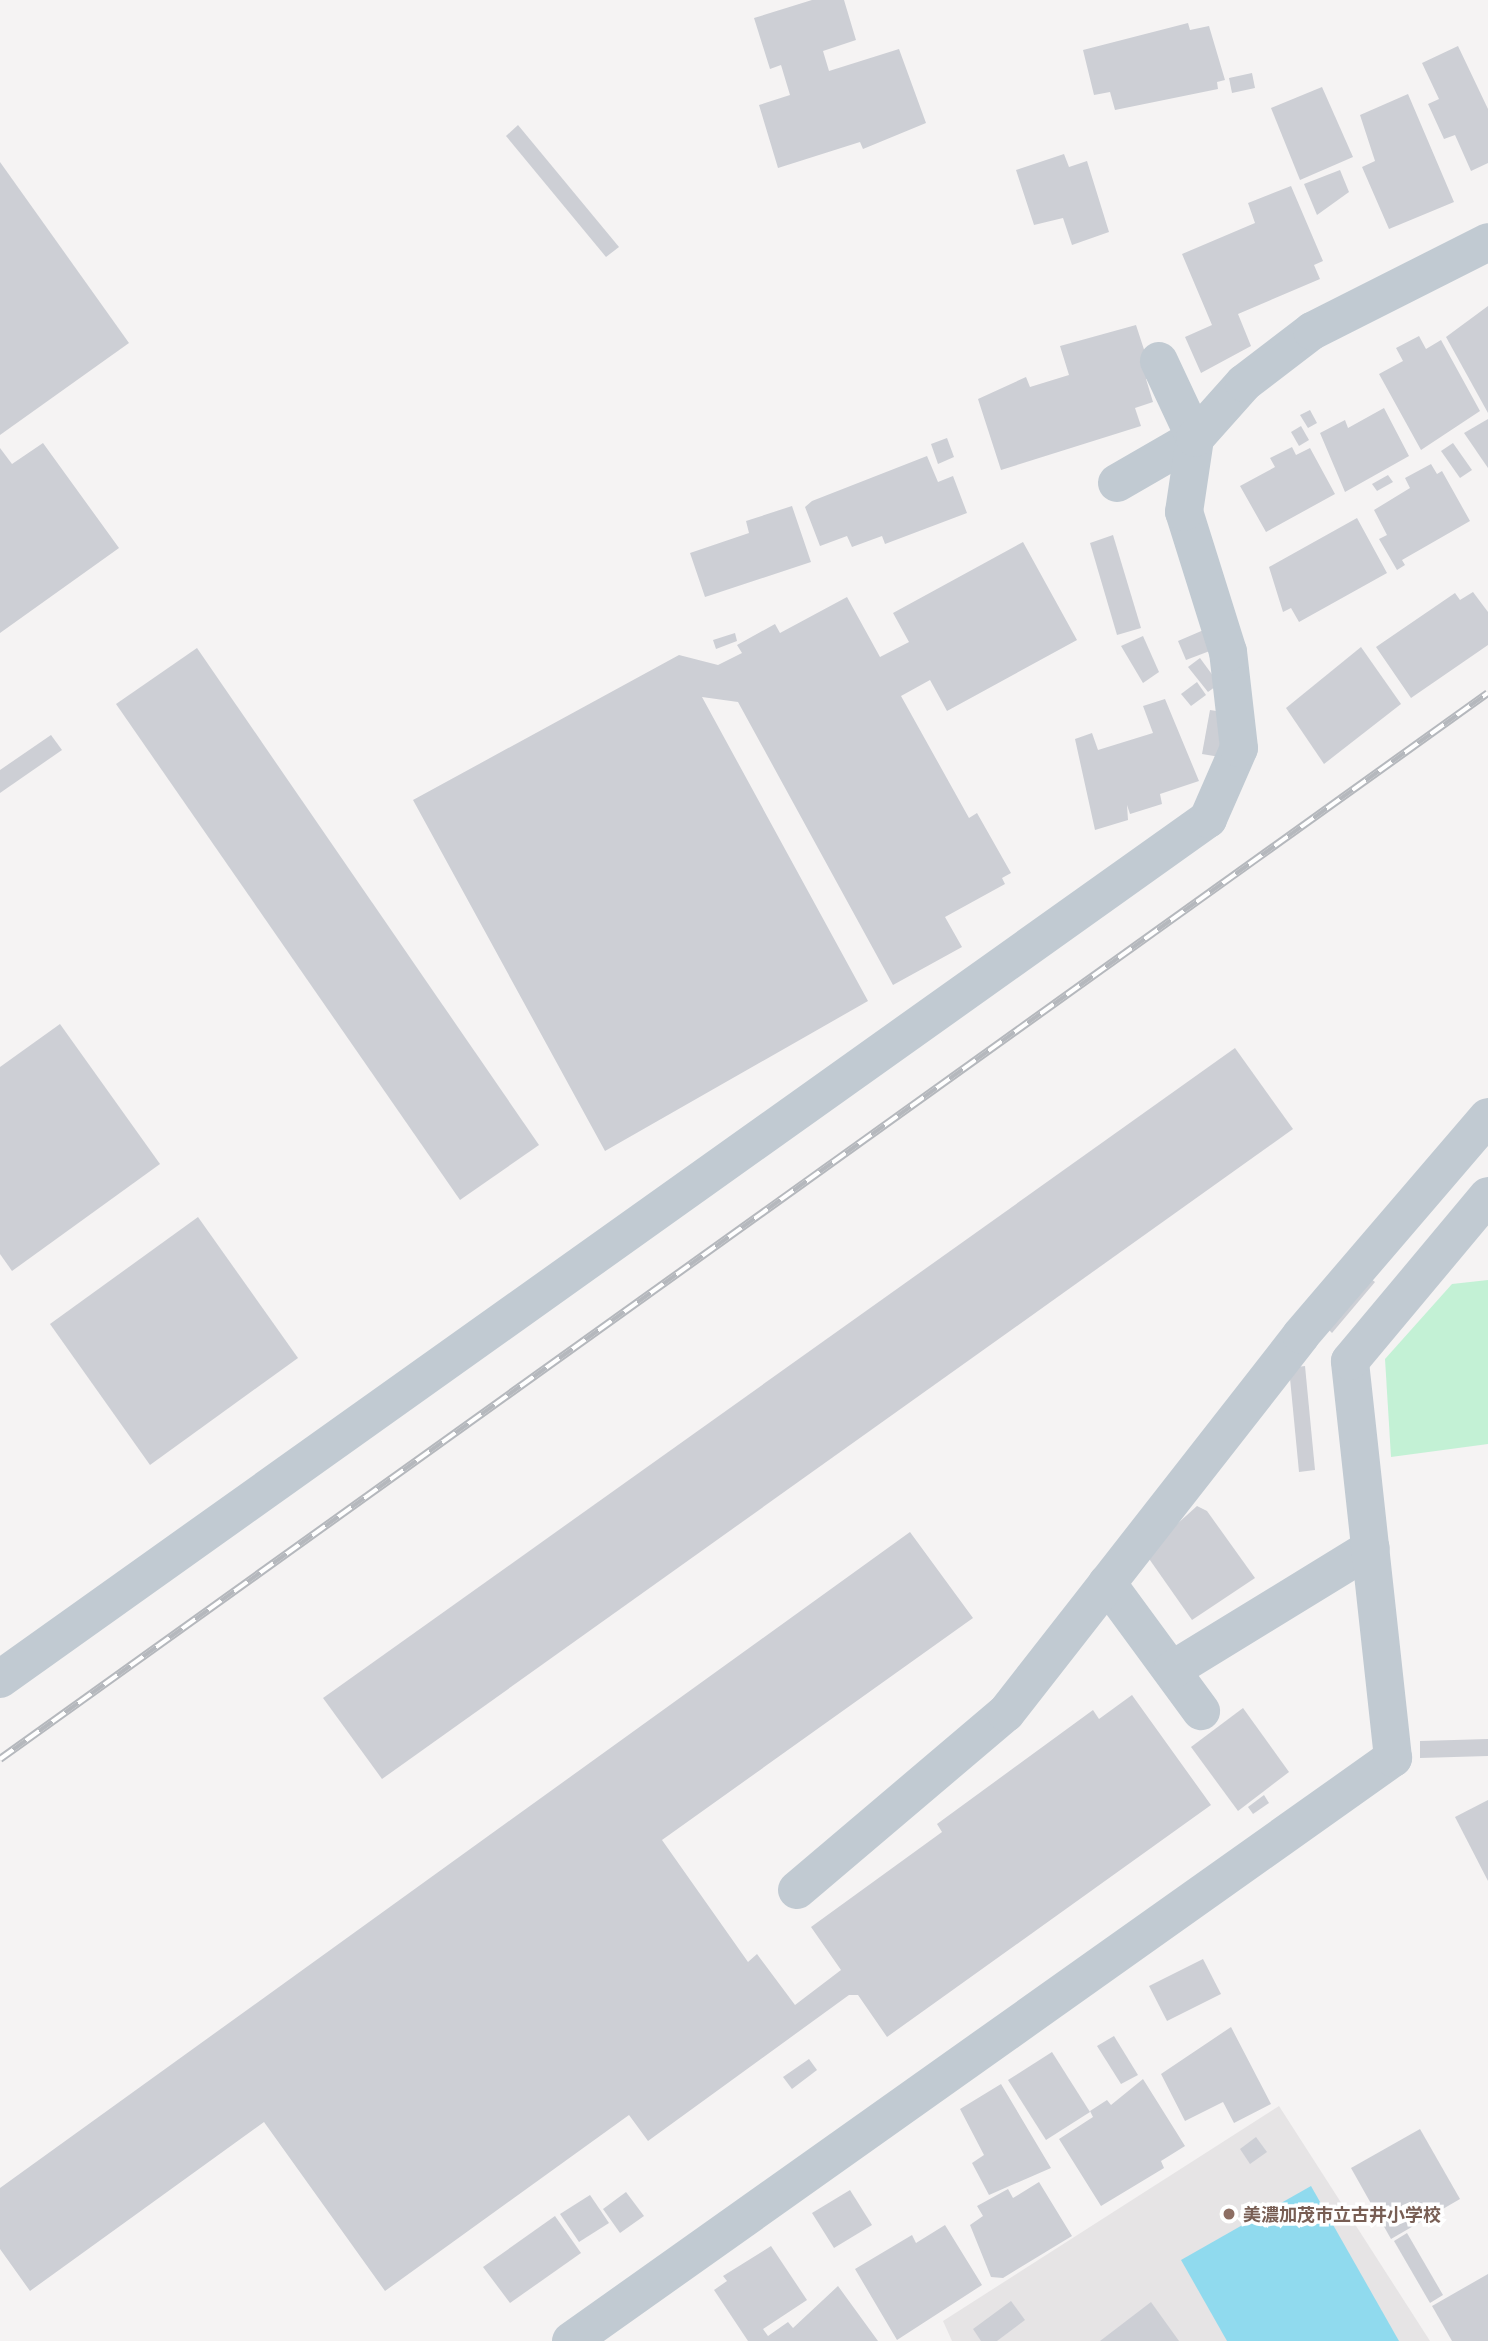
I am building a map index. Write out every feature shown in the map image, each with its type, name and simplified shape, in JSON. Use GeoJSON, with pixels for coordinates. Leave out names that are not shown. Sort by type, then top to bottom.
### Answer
{"type":"FeatureCollection","features":[{"type":"Feature","properties":{"kind":"street"},"geometry":{"type":"LineString","coordinates":[[1117,483],[1195,438],[1244,383],[1312,331],[1488,242]]}},
{"type":"Feature","properties":{"kind":"street"},"geometry":{"type":"LineString","coordinates":[[0,1679],[1208,819],[1239,748],[1228,652],[1184,512],[1195,438],[1159,361]]}},
{"type":"Feature","properties":{"kind":"street"},"geometry":{"type":"LineString","coordinates":[[797,1890],[1006,1713],[1301,1335],[1488,1117]]}},
{"type":"Feature","properties":{"kind":"street"},"geometry":{"type":"LineString","coordinates":[[571,2341],[1393,1758],[1350,1361],[1488,1196]]}},
{"type":"Feature","properties":{"kind":"street"},"geometry":{"type":"LineString","coordinates":[[1172,1670],[1371,1548]]}},
{"type":"Feature","properties":{"kind":"street"},"geometry":{"type":"LineString","coordinates":[[1107,1583],[1201,1711]]}},
{"type":"Feature","properties":{"kind":"shaded area","name":"美濃加茂市立古井小学校"},"geometry":{"type":"Polygon","coordinates":[[[1279,2106],[1430,2341],[952,2341],[943,2321],[1279,2106]]]}},
{"type":"Feature","properties":{"kind":"green space"},"geometry":{"type":"Polygon","coordinates":[[[1488,1280],[1488,1444],[1391,1457],[1385,1359],[1452,1284],[1488,1280]]]}},
{"type":"Feature","properties":{"kind":"water"},"geometry":{"type":"Polygon","coordinates":[[[1311,2186],[1399,2341],[1227,2341],[1181,2260],[1311,2186]]]}},
{"type":"Feature","properties":{"kind":"building"},"geometry":{"type":"Polygon","coordinates":[[[812,0],[844,0],[856,40],[823,51],[829,71],[899,49],[926,123],[863,149],[860,142],[778,168],[759,105],[790,95],[781,65],[770,69],[754,18],[812,0]]]}},
{"type":"Feature","properties":{"kind":"building"},"geometry":{"type":"Polygon","coordinates":[[[1188,23],[1190,30],[1209,26],[1225,80],[1217,82],[1218,89],[1115,110],[1110,92],[1094,95],[1083,50],[1188,23]]]}},
{"type":"Feature","properties":{"kind":"building"},"geometry":{"type":"Polygon","coordinates":[[[1458,46],[1488,109],[1488,163],[1471,171],[1455,135],[1444,139],[1428,104],[1439,99],[1422,63],[1458,46]]]}},
{"type":"Feature","properties":{"kind":"building"},"geometry":{"type":"Polygon","coordinates":[[[1252,73],[1255,88],[1232,93],[1229,78],[1252,73]]]}},
{"type":"Feature","properties":{"kind":"building"},"geometry":{"type":"Polygon","coordinates":[[[1322,87],[1353,157],[1300,180],[1271,108],[1322,87]]]}},
{"type":"Feature","properties":{"kind":"building"},"geometry":{"type":"Polygon","coordinates":[[[1408,94],[1454,202],[1389,229],[1362,167],[1375,161],[1360,115],[1408,94]]]}},
{"type":"Feature","properties":{"kind":"building"},"geometry":{"type":"Polygon","coordinates":[[[518,125],[619,247],[606,257],[506,136],[518,125]]]}},
{"type":"Feature","properties":{"kind":"building"},"geometry":{"type":"Polygon","coordinates":[[[1064,154],[1069,167],[1087,161],[1109,232],[1072,245],[1063,218],[1034,225],[1016,170],[1064,154]]]}},
{"type":"Feature","properties":{"kind":"building"},"geometry":{"type":"Polygon","coordinates":[[[0,162],[129,343],[0,435],[0,162]]]}},
{"type":"Feature","properties":{"kind":"building"},"geometry":{"type":"Polygon","coordinates":[[[1340,170],[1349,192],[1317,215],[1304,184],[1340,170]]]}},
{"type":"Feature","properties":{"kind":"building"},"geometry":{"type":"Polygon","coordinates":[[[1291,186],[1323,261],[1314,265],[1320,279],[1238,314],[1251,346],[1201,373],[1185,337],[1212,325],[1182,254],[1255,223],[1248,203],[1291,186]]]}},
{"type":"Feature","properties":{"kind":"building"},"geometry":{"type":"Polygon","coordinates":[[[1488,306],[1488,413],[1446,337],[1488,306]]]}},
{"type":"Feature","properties":{"kind":"building"},"geometry":{"type":"Polygon","coordinates":[[[1136,325],[1153,377],[1146,379],[1153,402],[1135,408],[1141,426],[1001,470],[978,399],[1026,377],[1030,387],[1069,375],[1060,346],[1136,325]]]}},
{"type":"Feature","properties":{"kind":"building"},"geometry":{"type":"Polygon","coordinates":[[[1419,336],[1426,349],[1441,340],[1480,411],[1421,450],[1379,374],[1403,361],[1396,348],[1419,336]]]}},
{"type":"Feature","properties":{"kind":"building"},"geometry":{"type":"Polygon","coordinates":[[[1384,408],[1409,456],[1345,492],[1320,433],[1345,420],[1348,428],[1384,408]]]}},
{"type":"Feature","properties":{"kind":"building"},"geometry":{"type":"Polygon","coordinates":[[[1310,410],[1317,423],[1308,428],[1300,415],[1310,410]]]}},
{"type":"Feature","properties":{"kind":"building"},"geometry":{"type":"Polygon","coordinates":[[[1488,419],[1488,468],[1464,433],[1488,419]]]}},
{"type":"Feature","properties":{"kind":"building"},"geometry":{"type":"Polygon","coordinates":[[[1301,426],[1309,440],[1299,446],[1291,432],[1301,426]]]}},
{"type":"Feature","properties":{"kind":"building"},"geometry":{"type":"Polygon","coordinates":[[[947,438],[954,457],[938,464],[931,444],[947,438]]]}},
{"type":"Feature","properties":{"kind":"building"},"geometry":{"type":"Polygon","coordinates":[[[43,443],[119,548],[0,633],[0,448],[12,464],[43,443]]]}},
{"type":"Feature","properties":{"kind":"building"},"geometry":{"type":"Polygon","coordinates":[[[1453,443],[1472,470],[1460,478],[1441,451],[1453,443]]]}},
{"type":"Feature","properties":{"kind":"building"},"geometry":{"type":"Polygon","coordinates":[[[1292,447],[1296,455],[1310,448],[1335,494],[1266,532],[1240,486],[1275,467],[1270,458],[1292,447]]]}},
{"type":"Feature","properties":{"kind":"building"},"geometry":{"type":"Polygon","coordinates":[[[927,456],[938,482],[953,476],[967,513],[885,544],[882,536],[852,547],[847,536],[820,546],[805,507],[812,501],[927,456]]]}},
{"type":"Feature","properties":{"kind":"building"},"geometry":{"type":"Polygon","coordinates":[[[1431,464],[1437,474],[1442,471],[1470,521],[1402,560],[1405,565],[1397,570],[1379,539],[1387,535],[1374,510],[1410,488],[1405,478],[1431,464]]]}},
{"type":"Feature","properties":{"kind":"building"},"geometry":{"type":"Polygon","coordinates":[[[1388,475],[1393,482],[1377,491],[1372,484],[1388,475]]]}},
{"type":"Feature","properties":{"kind":"building"},"geometry":{"type":"Polygon","coordinates":[[[792,506],[811,562],[705,597],[690,553],[749,533],[746,521],[792,506]]]}},
{"type":"Feature","properties":{"kind":"building"},"geometry":{"type":"Polygon","coordinates":[[[1357,518],[1387,573],[1299,622],[1291,608],[1283,612],[1269,567],[1357,518]]]}},
{"type":"Feature","properties":{"kind":"building"},"geometry":{"type":"Polygon","coordinates":[[[1113,535],[1141,628],[1117,635],[1090,543],[1113,535]]]}},
{"type":"Feature","properties":{"kind":"building"},"geometry":{"type":"Polygon","coordinates":[[[1023,542],[1077,640],[947,711],[930,680],[901,696],[969,818],[977,813],[1011,873],[1002,878],[1005,884],[945,917],[962,947],[893,985],[738,702],[702,697],[868,1001],[605,1151],[413,800],[679,655],[718,665],[742,653],[737,645],[775,624],[780,633],[847,597],[880,657],[909,642],[893,613],[1023,542]]]}},
{"type":"Feature","properties":{"kind":"building"},"geometry":{"type":"Polygon","coordinates":[[[1473,592],[1488,612],[1488,645],[1411,698],[1376,647],[1455,593],[1460,600],[1473,592]]]}},
{"type":"Feature","properties":{"kind":"building"},"geometry":{"type":"Polygon","coordinates":[[[1206,629],[1215,649],[1186,660],[1178,641],[1206,629]]]}},
{"type":"Feature","properties":{"kind":"building"},"geometry":{"type":"Polygon","coordinates":[[[735,633],[737,641],[716,649],[713,640],[735,633]]]}},
{"type":"Feature","properties":{"kind":"building"},"geometry":{"type":"Polygon","coordinates":[[[1143,636],[1159,672],[1143,683],[1121,646],[1143,636]]]}},
{"type":"Feature","properties":{"kind":"building"},"geometry":{"type":"Polygon","coordinates":[[[1361,647],[1401,704],[1324,764],[1286,708],[1361,647]]]}},
{"type":"Feature","properties":{"kind":"building"},"geometry":{"type":"Polygon","coordinates":[[[197,648],[539,1145],[460,1200],[116,704],[197,648]]]}},
{"type":"Feature","properties":{"kind":"building"},"geometry":{"type":"Polygon","coordinates":[[[1200,658],[1219,684],[1208,692],[1188,667],[1200,658]]]}},
{"type":"Feature","properties":{"kind":"building"},"geometry":{"type":"Polygon","coordinates":[[[1197,682],[1206,695],[1191,706],[1181,694],[1197,682]]]}},
{"type":"Feature","properties":{"kind":"building"},"geometry":{"type":"Polygon","coordinates":[[[1165,699],[1199,781],[1160,794],[1162,804],[1130,814],[1127,805],[1128,820],[1095,830],[1075,739],[1092,733],[1098,750],[1153,733],[1143,706],[1165,699]]]}},
{"type":"Feature","properties":{"kind":"building"},"geometry":{"type":"Polygon","coordinates":[[[1210,710],[1229,713],[1220,757],[1202,754],[1210,710]]]}},
{"type":"Feature","properties":{"kind":"building"},"geometry":{"type":"Polygon","coordinates":[[[51,735],[62,750],[0,793],[0,770],[51,735]]]}},
{"type":"Feature","properties":{"kind":"building"},"geometry":{"type":"Polygon","coordinates":[[[60,1024],[160,1164],[12,1271],[0,1254],[0,1067],[60,1024]]]}},
{"type":"Feature","properties":{"kind":"building"},"geometry":{"type":"Polygon","coordinates":[[[1235,1048],[1293,1129],[382,1779],[323,1698],[1235,1048]]]}},
{"type":"Feature","properties":{"kind":"building"},"geometry":{"type":"Polygon","coordinates":[[[198,1217],[298,1358],[150,1465],[50,1324],[198,1217]]]}},
{"type":"Feature","properties":{"kind":"building"},"geometry":{"type":"Polygon","coordinates":[[[1367,1276],[1375,1282],[1332,1333],[1324,1325],[1367,1276]]]}},
{"type":"Feature","properties":{"kind":"building"},"geometry":{"type":"Polygon","coordinates":[[[1305,1366],[1315,1470],[1299,1472],[1289,1368],[1305,1366]]]}},
{"type":"Feature","properties":{"kind":"building"},"geometry":{"type":"Polygon","coordinates":[[[1197,1506],[1207,1511],[1255,1578],[1192,1620],[1145,1553],[1197,1506]]]}},
{"type":"Feature","properties":{"kind":"building"},"geometry":{"type":"Polygon","coordinates":[[[910,1532],[973,1618],[662,1840],[748,1962],[757,1954],[795,2005],[841,1970],[811,1927],[942,1832],[937,1824],[1093,1710],[1099,1719],[1132,1695],[1211,1805],[887,2037],[858,1995],[849,1995],[648,2141],[629,2115],[385,2291],[264,2122],[30,2291],[0,2249],[0,2188],[910,1532]]]}},
{"type":"Feature","properties":{"kind":"building"},"geometry":{"type":"Polygon","coordinates":[[[1243,1708],[1289,1772],[1238,1811],[1191,1747],[1243,1708]]]}},
{"type":"Feature","properties":{"kind":"building"},"geometry":{"type":"Polygon","coordinates":[[[1488,1739],[1488,1756],[1420,1758],[1420,1741],[1488,1739]]]}},
{"type":"Feature","properties":{"kind":"building"},"geometry":{"type":"Polygon","coordinates":[[[1264,1795],[1269,1803],[1253,1814],[1248,1807],[1264,1795]]]}},
{"type":"Feature","properties":{"kind":"building"},"geometry":{"type":"Polygon","coordinates":[[[1488,1800],[1488,1881],[1455,1817],[1488,1800]]]}},
{"type":"Feature","properties":{"kind":"building"},"geometry":{"type":"Polygon","coordinates":[[[1203,1959],[1221,1994],[1167,2021],[1149,1986],[1203,1959]]]}},
{"type":"Feature","properties":{"kind":"building"},"geometry":{"type":"Polygon","coordinates":[[[1231,2027],[1271,2104],[1234,2123],[1223,2102],[1185,2121],[1161,2074],[1231,2027]]]}},
{"type":"Feature","properties":{"kind":"building"},"geometry":{"type":"Polygon","coordinates":[[[1114,2036],[1138,2075],[1121,2084],[1097,2046],[1114,2036]]]}},
{"type":"Feature","properties":{"kind":"building"},"geometry":{"type":"Polygon","coordinates":[[[1052,2052],[1090,2112],[1046,2140],[1008,2080],[1052,2052]]]}},
{"type":"Feature","properties":{"kind":"building"},"geometry":{"type":"Polygon","coordinates":[[[809,2059],[817,2070],[792,2089],[783,2077],[809,2059]]]}},
{"type":"Feature","properties":{"kind":"building"},"geometry":{"type":"Polygon","coordinates":[[[1143,2079],[1185,2146],[1161,2161],[1164,2168],[1101,2206],[1059,2139],[1093,2117],[1090,2111],[1107,2100],[1111,2105],[1143,2079]]]}},
{"type":"Feature","properties":{"kind":"building"},"geometry":{"type":"Polygon","coordinates":[[[1001,2084],[1051,2168],[989,2195],[972,2163],[984,2155],[960,2109],[1001,2084]]]}},
{"type":"Feature","properties":{"kind":"building"},"geometry":{"type":"Polygon","coordinates":[[[1420,2129],[1460,2199],[1391,2239],[1351,2168],[1420,2129]]]}},
{"type":"Feature","properties":{"kind":"building"},"geometry":{"type":"Polygon","coordinates":[[[1256,2137],[1267,2152],[1250,2164],[1240,2149],[1256,2137]]]}},
{"type":"Feature","properties":{"kind":"building"},"geometry":{"type":"Polygon","coordinates":[[[1039,2182],[1072,2236],[1003,2278],[991,2277],[970,2225],[983,2216],[977,2206],[1008,2189],[1013,2198],[1039,2182]]]}},
{"type":"Feature","properties":{"kind":"building"},"geometry":{"type":"Polygon","coordinates":[[[850,2190],[872,2225],[834,2248],[812,2213],[850,2190]]]}},
{"type":"Feature","properties":{"kind":"building"},"geometry":{"type":"Polygon","coordinates":[[[626,2192],[644,2216],[620,2233],[603,2209],[626,2192]]]}},
{"type":"Feature","properties":{"kind":"building"},"geometry":{"type":"Polygon","coordinates":[[[590,2195],[609,2223],[579,2242],[560,2214],[590,2195]]]}},
{"type":"Feature","properties":{"kind":"building"},"geometry":{"type":"Polygon","coordinates":[[[555,2216],[581,2253],[510,2303],[483,2267],[555,2216]]]}},
{"type":"Feature","properties":{"kind":"building"},"geometry":{"type":"Polygon","coordinates":[[[945,2225],[982,2285],[897,2340],[855,2269],[912,2235],[916,2243],[945,2225]]]}},
{"type":"Feature","properties":{"kind":"building"},"geometry":{"type":"Polygon","coordinates":[[[1407,2233],[1443,2295],[1430,2303],[1394,2241],[1407,2233]]]}},
{"type":"Feature","properties":{"kind":"building"},"geometry":{"type":"Polygon","coordinates":[[[771,2246],[807,2300],[763,2329],[768,2336],[788,2322],[793,2328],[838,2286],[878,2341],[748,2341],[714,2290],[727,2281],[723,2276],[771,2246]]]}},
{"type":"Feature","properties":{"kind":"building"},"geometry":{"type":"Polygon","coordinates":[[[1488,2274],[1488,2341],[1452,2341],[1432,2306],[1488,2274]]]}},
{"type":"Feature","properties":{"kind":"building"},"geometry":{"type":"Polygon","coordinates":[[[1011,2301],[1025,2320],[997,2341],[981,2341],[973,2329],[1011,2301]]]}},
{"type":"Feature","properties":{"kind":"building"},"geometry":{"type":"Polygon","coordinates":[[[1151,2302],[1179,2341],[1100,2341],[1151,2302]]]}},
{"type":"Feature","properties":{"kind":"railway"},"geometry":{"type":"LineString","coordinates":[[0,1759],[1488,693]]}},
{"type":"Feature","properties":{"kind":"place","name":"美濃加茂市立古井小学校"},"geometry":{"type":"Point","coordinates":[1229,2214]}}]}
